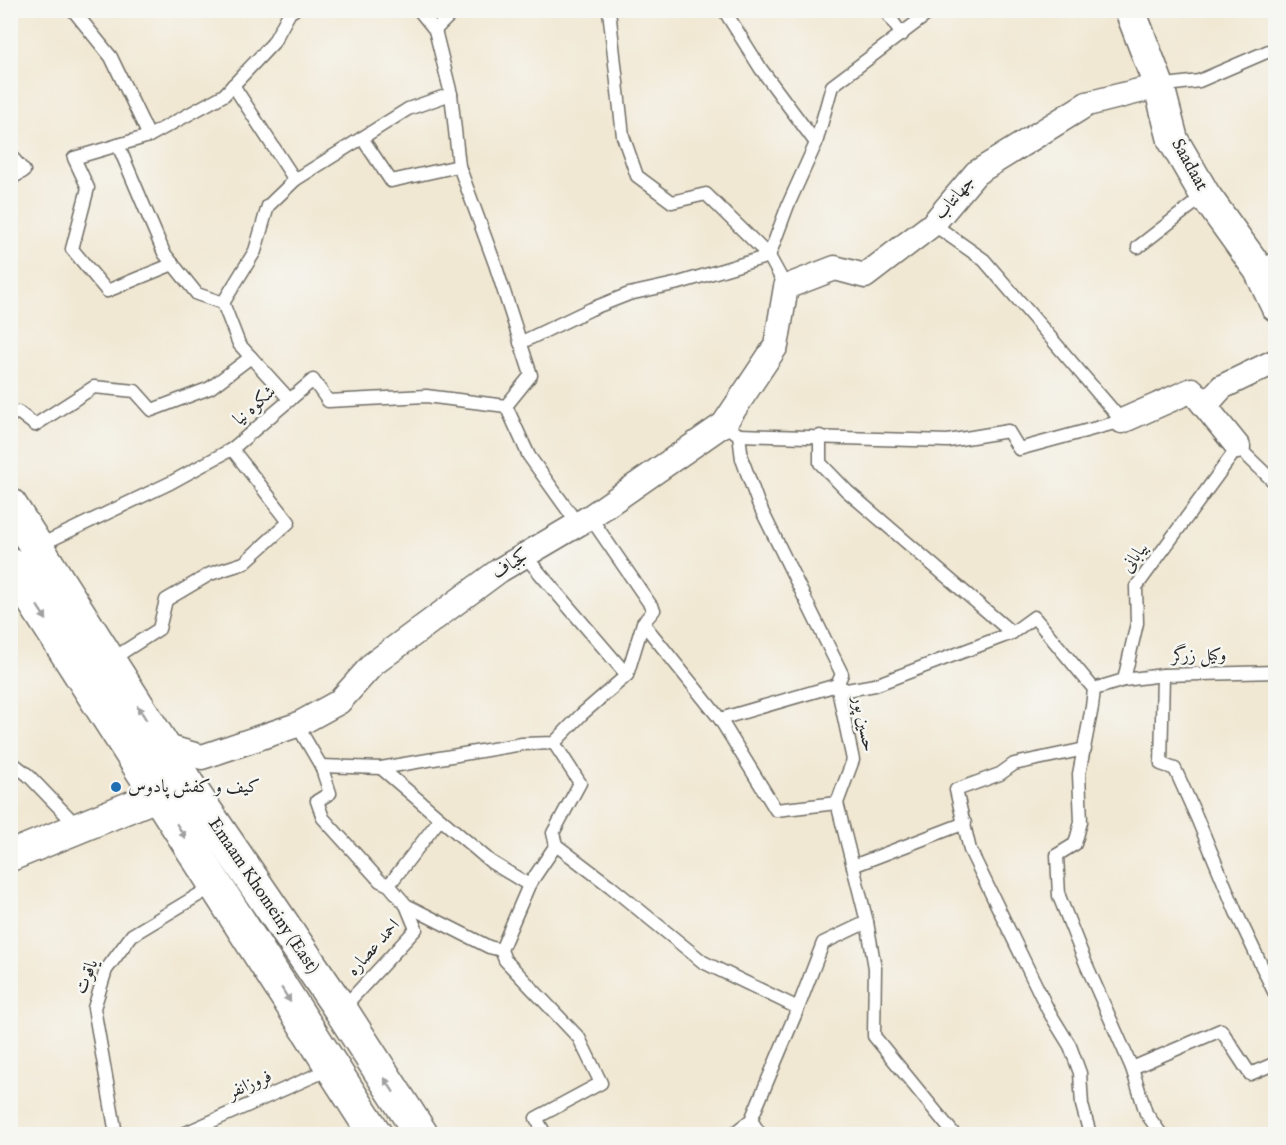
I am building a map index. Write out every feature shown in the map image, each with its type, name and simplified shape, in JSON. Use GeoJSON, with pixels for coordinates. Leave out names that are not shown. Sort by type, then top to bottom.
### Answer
{"type":"FeatureCollection","features":[{"type":"Feature","properties":{"kind":"main road","name":"Emaam Khomeiny (East)"},"geometry":{"type":"LineString","coordinates":[[10,505],[24,555],[173,790],[341,1010],[421,1134]]}},
{"type":"Feature","properties":{"kind":"main road","name":"Emaam Khomeiny (East)"},"geometry":{"type":"LineString","coordinates":[[24,555],[109,661],[163,746],[173,790],[216,885],[375,1134]]}},
{"type":"Feature","properties":{"kind":"street","name":"Saadaat"},"geometry":{"type":"LineString","coordinates":[[1130,10],[1160,86],[1173,140],[1205,195],[1267,263],[1275,306]]}},
{"type":"Feature","properties":{"kind":"street","name":"جهانتاب"},"geometry":{"type":"LineString","coordinates":[[786,287],[835,268],[865,276],[933,224],[976,173],[1087,104],[1160,86]]}},
{"type":"Feature","properties":{"kind":"street","name":"کجباف"},"geometry":{"type":"LineString","coordinates":[[163,746],[202,757],[297,725],[339,702],[373,664],[500,570],[732,430],[776,346],[786,287]]}},
{"type":"Feature","properties":{"kind":"street"},"geometry":{"type":"LineString","coordinates":[[1205,406],[1222,387],[1275,361]]}},
{"type":"Feature","properties":{"kind":"street"},"geometry":{"type":"LineString","coordinates":[[1122,421],[1192,390],[1238,447]]}},
{"type":"Feature","properties":{"kind":"street"},"geometry":{"type":"LineString","coordinates":[[10,856],[173,790]]}},
{"type":"Feature","properties":{"kind":"lane"},"geometry":{"type":"LineString","coordinates":[[73,10],[111,57],[149,136]]}},
{"type":"Feature","properties":{"kind":"lane"},"geometry":{"type":"LineString","coordinates":[[173,264],[107,291],[72,249],[88,188],[74,158],[149,136],[224,95],[273,43],[290,12],[294,10]]}},
{"type":"Feature","properties":{"kind":"lane"},"geometry":{"type":"LineString","coordinates":[[321,766],[381,768],[522,744],[554,742],[627,675],[644,623],[654,610],[584,520],[529,456],[506,406],[531,375],[495,264],[459,166],[451,94],[435,30],[419,10]]}},
{"type":"Feature","properties":{"kind":"lane"},"geometry":{"type":"LineString","coordinates":[[435,30],[455,10]]}},
{"type":"Feature","properties":{"kind":"lane"},"geometry":{"type":"LineString","coordinates":[[609,10],[623,136],[637,176],[672,202],[706,194],[769,256],[786,287]]}},
{"type":"Feature","properties":{"kind":"lane"},"geometry":{"type":"LineString","coordinates":[[724,10],[761,69],[816,143]]}},
{"type":"Feature","properties":{"kind":"lane"},"geometry":{"type":"LineString","coordinates":[[885,10],[902,35]]}},
{"type":"Feature","properties":{"kind":"lane"},"geometry":{"type":"LineString","coordinates":[[769,256],[816,143],[832,86],[933,10]]}},
{"type":"Feature","properties":{"kind":"lane"},"geometry":{"type":"LineString","coordinates":[[1160,86],[1199,81],[1271,50],[1275,53]]}},
{"type":"Feature","properties":{"kind":"lane"},"geometry":{"type":"LineString","coordinates":[[233,85],[295,180]]}},
{"type":"Feature","properties":{"kind":"lane"},"geometry":{"type":"LineString","coordinates":[[223,303],[255,251],[268,206],[295,180],[408,109],[451,94]]}},
{"type":"Feature","properties":{"kind":"lane"},"geometry":{"type":"LineString","coordinates":[[362,138],[391,181],[459,166]]}},
{"type":"Feature","properties":{"kind":"lane"},"geometry":{"type":"LineString","coordinates":[[118,145],[164,253],[197,294],[223,303],[239,344],[290,400]]}},
{"type":"Feature","properties":{"kind":"lane"},"geometry":{"type":"LineString","coordinates":[[10,155],[24,171],[10,179]]}},
{"type":"Feature","properties":{"kind":"lane"},"geometry":{"type":"LineString","coordinates":[[1138,247],[1205,195]]}},
{"type":"Feature","properties":{"kind":"lane"},"geometry":{"type":"LineString","coordinates":[[732,430],[948,441],[1008,431],[1019,448],[1122,421],[984,260],[933,224]]}},
{"type":"Feature","properties":{"kind":"lane"},"geometry":{"type":"LineString","coordinates":[[520,343],[591,309],[629,294],[679,284],[769,256]]}},
{"type":"Feature","properties":{"kind":"lane"},"geometry":{"type":"LineString","coordinates":[[10,416],[18,411],[35,425],[94,387],[135,391],[152,410],[210,388],[251,357]]}},
{"type":"Feature","properties":{"kind":"lane","name":"شکوه نیا"},"geometry":{"type":"LineString","coordinates":[[24,555],[170,483],[232,449],[313,380],[328,401],[426,396],[506,406]]}},
{"type":"Feature","properties":{"kind":"lane","name":"حسین پور"},"geometry":{"type":"LineString","coordinates":[[732,430],[759,503],[842,674],[837,685],[854,760],[837,803]]}},
{"type":"Feature","properties":{"kind":"lane"},"geometry":{"type":"LineString","coordinates":[[820,436],[820,463],[847,491],[1012,633]]}},
{"type":"Feature","properties":{"kind":"lane"},"geometry":{"type":"LineString","coordinates":[[1238,447],[1275,484]]}},
{"type":"Feature","properties":{"kind":"lane","name":"بیابانی"},"geometry":{"type":"LineString","coordinates":[[1124,680],[1137,623],[1136,587],[1238,447]]}},
{"type":"Feature","properties":{"kind":"lane"},"geometry":{"type":"LineString","coordinates":[[109,661],[159,629],[166,600],[210,574],[244,562],[289,522],[232,449]]}},
{"type":"Feature","properties":{"kind":"lane"},"geometry":{"type":"LineString","coordinates":[[525,556],[627,675]]}},
{"type":"Feature","properties":{"kind":"lane"},"geometry":{"type":"LineString","coordinates":[[720,719],[837,685],[847,690],[876,685],[1012,633],[1034,617],[1094,689],[1079,774],[1081,822],[1075,844],[1057,855],[1059,896],[1132,1068],[1146,1113],[1161,1134]]}},
{"type":"Feature","properties":{"kind":"lane"},"geometry":{"type":"LineString","coordinates":[[644,623],[720,719],[776,810],[837,803],[867,922],[875,968],[874,1036],[954,1134]]}},
{"type":"Feature","properties":{"kind":"lane","name":"وکیل زرگر"},"geometry":{"type":"LineString","coordinates":[[1124,680],[1163,675],[1275,672]]}},
{"type":"Feature","properties":{"kind":"lane"},"geometry":{"type":"LineString","coordinates":[[1163,675],[1161,764],[1175,769],[1236,912],[1275,996]]}},
{"type":"Feature","properties":{"kind":"lane"},"geometry":{"type":"LineString","coordinates":[[1094,689],[1124,680]]}},
{"type":"Feature","properties":{"kind":"lane"},"geometry":{"type":"LineString","coordinates":[[297,725],[321,766],[330,793],[316,801],[323,818],[380,881],[389,885],[406,905],[489,947],[501,950]]}},
{"type":"Feature","properties":{"kind":"lane"},"geometry":{"type":"LineString","coordinates":[[554,742],[580,783],[553,833],[556,845],[703,962],[798,1008]]}},
{"type":"Feature","properties":{"kind":"lane"},"geometry":{"type":"LineString","coordinates":[[1084,749],[1014,764],[1000,774],[956,790],[970,850],[1048,1010],[1073,1055],[1080,1073],[1082,1105],[1090,1134]]}},
{"type":"Feature","properties":{"kind":"lane"},"geometry":{"type":"LineString","coordinates":[[10,761],[28,775],[79,828]]}},
{"type":"Feature","properties":{"kind":"lane"},"geometry":{"type":"LineString","coordinates":[[381,768],[491,861],[529,885]]}},
{"type":"Feature","properties":{"kind":"lane"},"geometry":{"type":"LineString","coordinates":[[389,885],[440,819]]}},
{"type":"Feature","properties":{"kind":"lane"},"geometry":{"type":"LineString","coordinates":[[853,866],[965,823]]}},
{"type":"Feature","properties":{"kind":"lane"},"geometry":{"type":"LineString","coordinates":[[545,1134],[536,1118],[601,1083],[579,1038],[505,960],[501,950],[529,885],[556,845]]}},
{"type":"Feature","properties":{"kind":"lane","name":"یاقوت"},"geometry":{"type":"LineString","coordinates":[[116,1134],[94,1008],[106,969],[132,935],[216,885]]}},
{"type":"Feature","properties":{"kind":"lane","name":"احمد عصاره"},"geometry":{"type":"LineString","coordinates":[[341,1010],[416,929],[406,905]]}},
{"type":"Feature","properties":{"kind":"lane"},"geometry":{"type":"LineString","coordinates":[[733,1134],[751,1120],[823,943],[867,922]]}},
{"type":"Feature","properties":{"kind":"lane"},"geometry":{"type":"LineString","coordinates":[[1132,1068],[1221,1030],[1250,1074],[1275,1063]]}},
{"type":"Feature","properties":{"kind":"lane","name":"فروزانفر"},"geometry":{"type":"LineString","coordinates":[[183,1134],[332,1068]]}},
{"type":"Feature","properties":{"kind":"lane"},"geometry":{"type":"LineString","coordinates":[[751,1120],[760,1134]]}},
{"type":"Feature","properties":{"kind":"place","name":"کیف و کفش پادوس"},"geometry":{"type":"Point","coordinates":[116,787]}}]}
